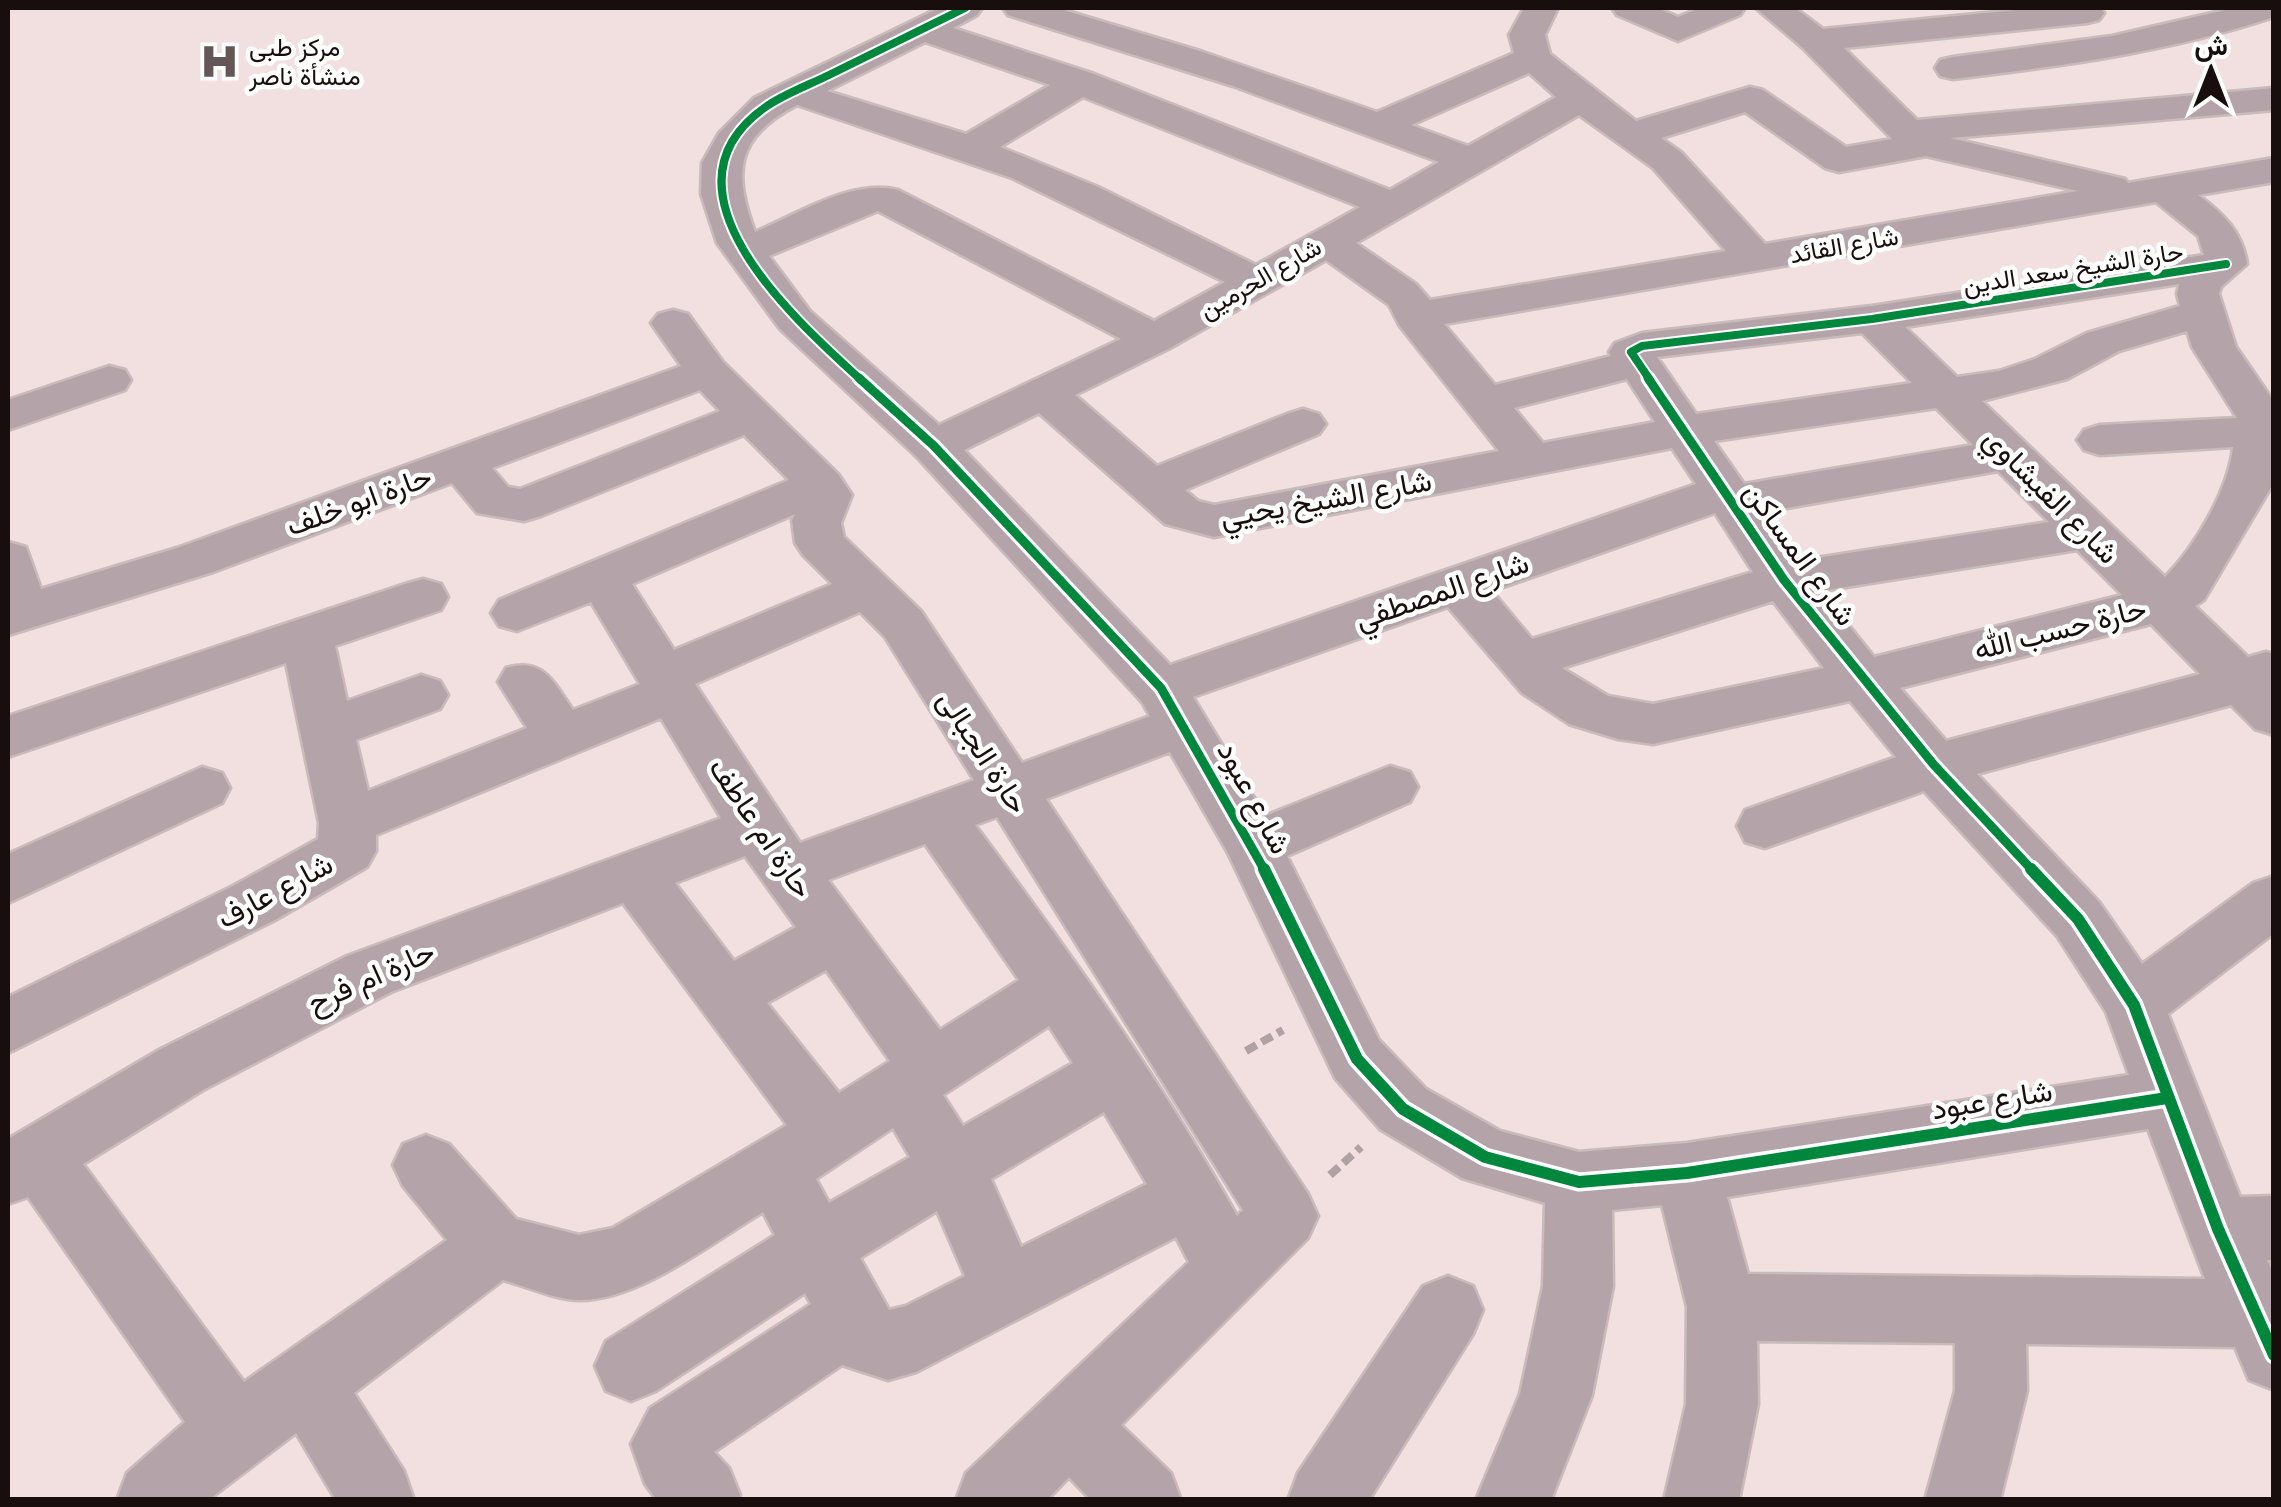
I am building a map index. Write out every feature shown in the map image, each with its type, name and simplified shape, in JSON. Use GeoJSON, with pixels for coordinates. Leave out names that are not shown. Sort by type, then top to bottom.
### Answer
{"type":"FeatureCollection","features":[{"type":"Feature","properties":{"kind":"street"},"geometry":{"type":"LineString","coordinates":[[1020,8],[1142,41],[1468,160]]}},
{"type":"Feature","properties":{"kind":"street"},"geometry":{"type":"LineString","coordinates":[[1541,8],[1527,35],[1533,58],[1580,98],[1667,160],[1757,260]]}},
{"type":"Feature","properties":{"kind":"street"},"geometry":{"type":"LineString","coordinates":[[1628,8],[1678,30],[1728,8]]}},
{"type":"Feature","properties":{"kind":"street"},"geometry":{"type":"LineString","coordinates":[[1773,8],[1816,40],[1916,137],[2148,190],[2205,220],[2236,248],[2201,282],[2198,294],[2227,370],[2265,432],[2100,440]]}},
{"type":"Feature","properties":{"kind":"street"},"geometry":{"type":"LineString","coordinates":[[1953,68],[2130,46],[2200,30],[2266,8]]}},
{"type":"Feature","properties":{"kind":"street"},"geometry":{"type":"LineString","coordinates":[[1816,40],[2084,10],[2130,46]]}},
{"type":"Feature","properties":{"kind":"street"},"geometry":{"type":"LineString","coordinates":[[943,18],[1081,82],[1288,160],[1388,204]]}},
{"type":"Feature","properties":{"kind":"street","name":"شارع عبود"},"geometry":{"type":"LineString","coordinates":[[943,18],[767,106],[738,133],[722,163],[722,194],[744,252],[795,320],[934,446],[1173,706],[1254,846],[1327,1004],[1357,1059],[1403,1109],[1485,1158],[1579,1182],[1687,1172],[2167,1098]]}},
{"type":"Feature","properties":{"kind":"street"},"geometry":{"type":"LineString","coordinates":[[1990,22],[2030,59]]}},
{"type":"Feature","properties":{"kind":"street"},"geometry":{"type":"LineString","coordinates":[[1379,125],[1533,58]]}},
{"type":"Feature","properties":{"kind":"street"},"geometry":{"type":"LineString","coordinates":[[898,154],[954,144],[1081,82]]}},
{"type":"Feature","properties":{"kind":"street"},"geometry":{"type":"LineString","coordinates":[[792,92],[954,144],[1139,220],[1254,280]]}},
{"type":"Feature","properties":{"kind":"street","name":"شارع الحرمين"},"geometry":{"type":"LineString","coordinates":[[934,446],[1155,339],[1580,98]]}},
{"type":"Feature","properties":{"kind":"street"},"geometry":{"type":"LineString","coordinates":[[1634,134],[1750,98],[1838,160],[1916,137],[2274,99]]}},
{"type":"Feature","properties":{"kind":"street","name":"شارع القائد"},"geometry":{"type":"LineString","coordinates":[[1414,316],[2274,170]]}},
{"type":"Feature","properties":{"kind":"street"},"geometry":{"type":"LineString","coordinates":[[744,252],[863,201],[884,198],[1155,339]]}},
{"type":"Feature","properties":{"kind":"street"},"geometry":{"type":"LineString","coordinates":[[1326,241],[1401,293],[1414,316],[1532,460]]}},
{"type":"Feature","properties":{"kind":"street"},"geometry":{"type":"LineString","coordinates":[[1862,242],[1926,311]]}},
{"type":"Feature","properties":{"kind":"street","name":"حارة الشيخ سعد الدين"},"geometry":{"type":"LineString","coordinates":[[1926,311],[2236,248]]}},
{"type":"Feature","properties":{"kind":"street"},"geometry":{"type":"LineString","coordinates":[[1664,275],[1713,338]]}},
{"type":"Feature","properties":{"kind":"street"},"geometry":{"type":"LineString","coordinates":[[1484,402],[1636,363],[1631,352],[1634,348],[1926,311]]}},
{"type":"Feature","properties":{"kind":"street"},"geometry":{"type":"LineString","coordinates":[[1946,392],[2004,384],[2051,369],[2103,342],[2203,313]]}},
{"type":"Feature","properties":{"kind":"street","name":"شارع الفيشاوي"},"geometry":{"type":"LineString","coordinates":[[1872,319],[2160,604],[2263,688]]}},
{"type":"Feature","properties":{"kind":"street"},"geometry":{"type":"LineString","coordinates":[[517,613],[820,485],[707,372],[673,323]]}},
{"type":"Feature","properties":{"kind":"street"},"geometry":{"type":"LineString","coordinates":[[2227,370],[2274,359]]}},
{"type":"Feature","properties":{"kind":"street","name":"شارع المساكن"},"geometry":{"type":"LineString","coordinates":[[1636,363],[1784,580],[1934,765],[2078,919],[2134,1005],[2167,1098],[2246,1228],[2265,1334]]}},
{"type":"Feature","properties":{"kind":"street","name":"حارة ابو خلف"},"geometry":{"type":"LineString","coordinates":[[15,615],[195,560],[707,372]]}},
{"type":"Feature","properties":{"kind":"street"},"geometry":{"type":"LineString","coordinates":[[8,416],[109,380]]}},
{"type":"Feature","properties":{"kind":"street","name":"شارع الشيخ يحيي"},"geometry":{"type":"LineString","coordinates":[[1044,394],[1182,513],[1214,522],[1683,431],[1946,392]]}},
{"type":"Feature","properties":{"kind":"street"},"geometry":{"type":"LineString","coordinates":[[463,464],[494,502],[524,505],[750,416]]}},
{"type":"Feature","properties":{"kind":"street"},"geometry":{"type":"LineString","coordinates":[[1151,486],[1303,424]]}},
{"type":"Feature","properties":{"kind":"street","name":"حارة حسب الله"},"geometry":{"type":"LineString","coordinates":[[1460,586],[1554,693],[1583,711],[1618,722],[1653,724],[1862,679],[2160,604],[2186,588],[2233,515],[2254,474],[2265,432]]}},
{"type":"Feature","properties":{"kind":"street","name":"شارع المصطفي"},"geometry":{"type":"LineString","coordinates":[[1173,706],[1460,586],[1727,497],[2008,454]]}},
{"type":"Feature","properties":{"kind":"street","name":"حارة الجبالى"},"geometry":{"type":"LineString","coordinates":[[820,485],[828,496],[825,510],[816,520],[820,543],[903,624],[1284,1216]]}},
{"type":"Feature","properties":{"kind":"street"},"geometry":{"type":"LineString","coordinates":[[1522,661],[1784,580],[2088,532]]}},
{"type":"Feature","properties":{"kind":"street"},"geometry":{"type":"LineString","coordinates":[[8,559],[15,615]]}},
{"type":"Feature","properties":{"kind":"street","name":"حارة ام عاطف"},"geometry":{"type":"LineString","coordinates":[[602,578],[772,849],[835,935],[918,1079],[1006,1291]]}},
{"type":"Feature","properties":{"kind":"street"},"geometry":{"type":"LineString","coordinates":[[347,823],[562,736],[868,588]]}},
{"type":"Feature","properties":{"kind":"street"},"geometry":{"type":"LineString","coordinates":[[8,737],[423,597]]}},
{"type":"Feature","properties":{"kind":"street","name":"شارع عارف"},"geometry":{"type":"LineString","coordinates":[[8,1026],[348,852],[347,823],[307,639]]}},
{"type":"Feature","properties":{"kind":"street"},"geometry":{"type":"LineString","coordinates":[[525,682],[562,736]]}},
{"type":"Feature","properties":{"kind":"street"},"geometry":{"type":"LineString","coordinates":[[1764,826],[1934,765],[2263,688]]}},
{"type":"Feature","properties":{"kind":"street"},"geometry":{"type":"LineString","coordinates":[[325,730],[421,696]]}},
{"type":"Feature","properties":{"kind":"street","name":"حارة ام فرح"},"geometry":{"type":"LineString","coordinates":[[22,1166],[181,1070],[369,974],[634,872],[937,817],[1008,790],[1173,706]]}},
{"type":"Feature","properties":{"kind":"street"},"geometry":{"type":"LineString","coordinates":[[1254,846],[1390,786]]}},
{"type":"Feature","properties":{"kind":"street"},"geometry":{"type":"LineString","coordinates":[[8,880],[202,788]]}},
{"type":"Feature","properties":{"kind":"street"},"geometry":{"type":"LineString","coordinates":[[937,817],[1060,986],[1190,1195],[1230,1271]]}},
{"type":"Feature","properties":{"kind":"street"},"geometry":{"type":"LineString","coordinates":[[634,872],[832,1132]]}},
{"type":"Feature","properties":{"kind":"street"},"geometry":{"type":"LineString","coordinates":[[2134,1005],[2274,900]]}},
{"type":"Feature","properties":{"kind":"street"},"geometry":{"type":"LineString","coordinates":[[725,996],[835,935]]}},
{"type":"Feature","properties":{"kind":"street"},"geometry":{"type":"LineString","coordinates":[[426,1164],[495,1246],[580,1268],[625,1258],[918,1079],[1060,986]]}},
{"type":"Feature","properties":{"kind":"street"},"geometry":{"type":"LineString","coordinates":[[631,1366],[951,1164],[1114,1073]]}},
{"type":"Feature","properties":{"kind":"street"},"geometry":{"type":"LineString","coordinates":[[22,1166],[234,1429]]}},
{"type":"Feature","properties":{"kind":"street"},"geometry":{"type":"LineString","coordinates":[[775,1168],[867,1340],[888,1345],[916,1338],[1190,1195]]}},
{"type":"Feature","properties":{"kind":"street"},"geometry":{"type":"LineString","coordinates":[[1687,1172],[1722,1307],[1722,1404],[1700,1500]]}},
{"type":"Feature","properties":{"kind":"street"},"geometry":{"type":"LineString","coordinates":[[1513,1500],[1556,1395],[1578,1286],[1579,1182]]}},
{"type":"Feature","properties":{"kind":"street"},"geometry":{"type":"LineString","coordinates":[[993,1500],[1284,1216]]}},
{"type":"Feature","properties":{"kind":"street"},"geometry":{"type":"LineString","coordinates":[[154,1500],[184,1467],[234,1429],[307,1383],[495,1246]]}},
{"type":"Feature","properties":{"kind":"street"},"geometry":{"type":"LineString","coordinates":[[1722,1307],[1990,1309],[2265,1334]]}},
{"type":"Feature","properties":{"kind":"street"},"geometry":{"type":"LineString","coordinates":[[1962,1500],[1992,1391],[1990,1309]]}},
{"type":"Feature","properties":{"kind":"street"},"geometry":{"type":"LineString","coordinates":[[1325,1500],[1448,1310]]}},
{"type":"Feature","properties":{"kind":"street"},"geometry":{"type":"LineString","coordinates":[[702,1495],[671,1458],[668,1444],[676,1434],[854,1316]]}},
{"type":"Feature","properties":{"kind":"street"},"geometry":{"type":"LineString","coordinates":[[307,1383],[377,1498]]}},
{"type":"Feature","properties":{"kind":"street"},"geometry":{"type":"LineString","coordinates":[[1071,1426],[1144,1500]]}},
{"type":"Feature","properties":{"kind":"path"},"geometry":{"type":"LineString","coordinates":[[1197,1080],[1327,1004]]}},
{"type":"Feature","properties":{"kind":"path"},"geometry":{"type":"LineString","coordinates":[[1284,1216],[1403,1109]]}},
{"type":"Feature","properties":{"kind":"cycle path"},"geometry":{"type":"LineString","coordinates":[[965,8],[767,106],[738,133],[722,163],[721,194],[738,243],[795,320],[934,446],[1161,688],[1253,846],[1357,1059],[1403,1109],[1485,1157],[1579,1182],[1687,1173],[2167,1098]]}},
{"type":"Feature","properties":{"kind":"cycle path"},"geometry":{"type":"LineString","coordinates":[[2226,264],[1872,319],[1642,346],[1631,352],[1784,580],[1934,765],[2078,919],[2108,961],[2134,1005],[2218,1229],[2274,1355]]}},
{"type":"Feature","properties":{"kind":"place","name":"مركز طبى منشأة ناصر"},"geometry":{"type":"Point","coordinates":[219,61]}}]}
